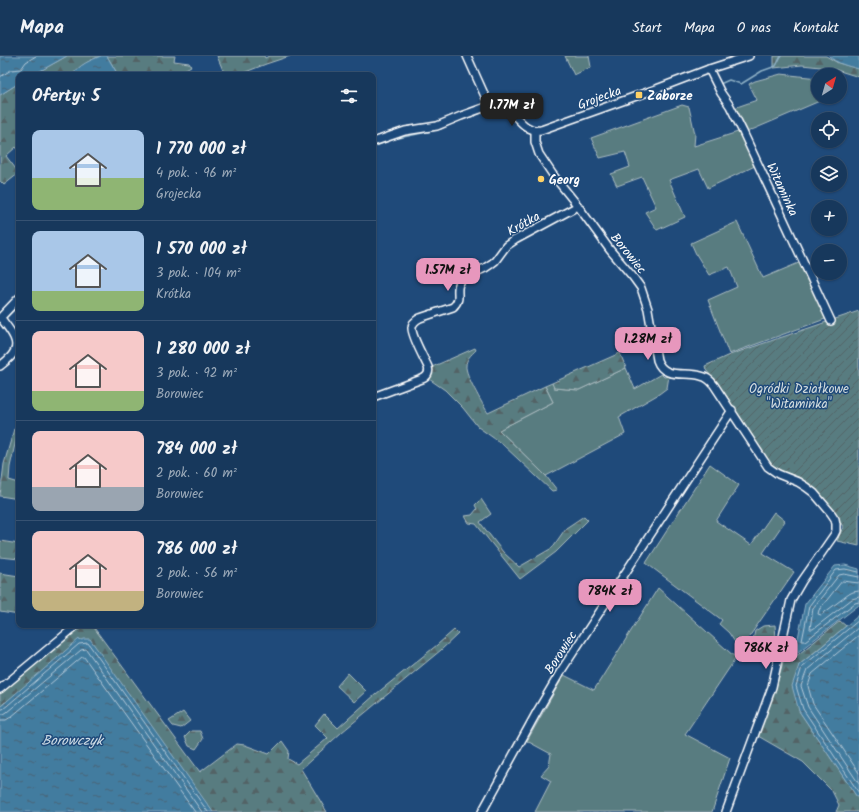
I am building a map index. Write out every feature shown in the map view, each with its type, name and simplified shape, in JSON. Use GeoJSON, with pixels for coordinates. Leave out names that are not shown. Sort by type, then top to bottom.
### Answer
{"type":"FeatureCollection","features":[{"type":"Feature","properties":{"kind":"street"},"geometry":{"type":"LineString","coordinates":[[467,56],[489,105]]}},
{"type":"Feature","properties":{"kind":"street","name":"Grojecka"},"geometry":{"type":"LineString","coordinates":[[535,130],[541,130],[562,124],[749,56]]}},
{"type":"Feature","properties":{"kind":"street","name":"Witaminka"},"geometry":{"type":"LineString","coordinates":[[710,69],[721,93],[730,106],[746,138],[831,321]]}},
{"type":"Feature","properties":{"kind":"street"},"geometry":{"type":"LineString","coordinates":[[376,141],[405,131],[437,126],[489,105],[497,104],[505,106],[526,126],[535,130]]}},
{"type":"Feature","properties":{"kind":"street","name":"Borowiec"},"geometry":{"type":"LineString","coordinates":[[535,130],[535,142],[538,154],[610,250],[634,277],[641,288],[648,309],[657,360],[661,368],[669,373],[698,375],[708,378],[732,410],[768,467],[778,474],[800,483],[811,490],[836,522],[834,535],[802,581],[791,600],[772,687],[726,812]]}},
{"type":"Feature","properties":{"kind":"street","name":"Krótka"},"geometry":{"type":"LineString","coordinates":[[376,396],[422,379],[428,375],[428,367],[412,333],[412,328],[415,321],[453,307],[458,300],[458,286],[463,278],[491,264],[506,246],[515,240],[578,206]]}},
{"type":"Feature","properties":{"kind":"street"},"geometry":{"type":"LineString","coordinates":[[16,301],[0,318],[14,337],[16,342]]}},
{"type":"Feature","properties":{"kind":"street"},"geometry":{"type":"LineString","coordinates":[[0,366],[11,356],[16,348]]}},
{"type":"Feature","properties":{"kind":"street","name":"Borowiec"},"geometry":{"type":"LineString","coordinates":[[482,812],[561,671],[732,410]]}},
{"type":"Feature","properties":{"kind":"street"},"geometry":{"type":"LineString","coordinates":[[0,689],[73,628]]}},
{"type":"Feature","properties":{"kind":"green space"},"geometry":{"type":"Polygon","coordinates":[[[67,56],[101,56],[93,59],[75,72],[38,72],[67,56]]]}},
{"type":"Feature","properties":{"kind":"green space"},"geometry":{"type":"Polygon","coordinates":[[[107,56],[175,56],[174,61],[189,63],[191,66],[180,72],[116,72],[107,56]]]}},
{"type":"Feature","properties":{"kind":"green space"},"geometry":{"type":"Polygon","coordinates":[[[217,56],[264,56],[265,58],[269,56],[290,56],[246,72],[224,72],[217,56]]]}},
{"type":"Feature","properties":{"kind":"green space"},"geometry":{"type":"Polygon","coordinates":[[[565,56],[589,56],[591,67],[574,75],[565,56]]]}},
{"type":"Feature","properties":{"kind":"green space"},"geometry":{"type":"Polygon","coordinates":[[[774,56],[826,56],[838,63],[859,69],[859,77],[847,73],[847,68],[802,65],[774,68],[774,56]]]}},
{"type":"Feature","properties":{"kind":"green space"},"geometry":{"type":"Polygon","coordinates":[[[781,74],[811,77],[811,104],[813,104],[747,132],[734,108],[757,100],[749,84],[781,74]]]}},
{"type":"Feature","properties":{"kind":"green space"},"geometry":{"type":"Polygon","coordinates":[[[16,85],[16,147],[6,156],[16,169],[16,175],[4,185],[0,181],[0,95],[16,85]]]}},
{"type":"Feature","properties":{"kind":"green space"},"geometry":{"type":"Polygon","coordinates":[[[682,105],[689,107],[695,134],[694,146],[741,131],[757,165],[708,188],[699,169],[669,180],[685,217],[657,230],[645,212],[656,207],[642,177],[617,186],[611,174],[630,167],[625,152],[600,158],[591,138],[682,105]]]}},
{"type":"Feature","properties":{"kind":"green space"},"geometry":{"type":"Polygon","coordinates":[[[737,222],[763,278],[801,262],[828,318],[729,354],[708,300],[737,287],[729,267],[709,275],[691,243],[737,222]]]}},
{"type":"Feature","properties":{"kind":"green space","name":"Ogródki Działkowe \"Witaminka\""},"geometry":{"type":"Polygon","coordinates":[[[859,311],[859,546],[837,541],[843,527],[835,511],[810,484],[799,477],[784,472],[770,464],[724,392],[706,370],[705,366],[741,351],[859,311]]]}},
{"type":"Feature","properties":{"kind":"green space"},"geometry":{"type":"Polygon","coordinates":[[[475,348],[476,350],[467,361],[466,370],[488,413],[545,386],[553,402],[499,430],[546,476],[557,490],[552,491],[502,444],[478,427],[463,408],[445,390],[429,379],[432,372],[432,367],[475,348]]]}},
{"type":"Feature","properties":{"kind":"green space"},"geometry":{"type":"Polygon","coordinates":[[[620,353],[626,368],[579,390],[554,388],[552,383],[620,353]]]}},
{"type":"Feature","properties":{"kind":"green space"},"geometry":{"type":"Polygon","coordinates":[[[626,368],[635,389],[661,374],[664,377],[669,376],[667,388],[619,417],[625,434],[546,476],[499,430],[553,402],[545,386],[552,383],[555,388],[579,390],[626,368]]]}},
{"type":"Feature","properties":{"kind":"green space"},"geometry":{"type":"Polygon","coordinates":[[[14,429],[16,429],[16,440],[10,467],[9,480],[16,482],[16,499],[0,496],[4,464],[14,429]]]}},
{"type":"Feature","properties":{"kind":"green space"},"geometry":{"type":"Polygon","coordinates":[[[710,464],[739,485],[716,521],[751,545],[774,512],[785,521],[763,553],[794,572],[740,650],[729,633],[719,624],[722,620],[646,563],[710,464]]]}},
{"type":"Feature","properties":{"kind":"green space"},"geometry":{"type":"Polygon","coordinates":[[[481,499],[491,514],[480,522],[503,552],[519,567],[552,548],[566,528],[584,516],[588,520],[556,552],[520,579],[476,524],[469,523],[465,516],[472,515],[477,509],[475,505],[481,499]]]}},
{"type":"Feature","properties":{"kind":"green space"},"geometry":{"type":"Polygon","coordinates":[[[0,541],[16,544],[16,559],[0,557],[0,541]]]}},
{"type":"Feature","properties":{"kind":"green space"},"geometry":{"type":"Polygon","coordinates":[[[0,573],[16,576],[16,615],[0,612],[0,573]]]}},
{"type":"Feature","properties":{"kind":"green space"},"geometry":{"type":"Polygon","coordinates":[[[658,588],[736,658],[685,734],[730,758],[712,812],[535,812],[551,781],[541,775],[549,766],[551,754],[527,741],[564,675],[594,690],[658,588]]]}},
{"type":"Feature","properties":{"kind":"green space"},"geometry":{"type":"Polygon","coordinates":[[[840,621],[846,626],[799,665],[799,711],[859,800],[859,812],[836,812],[839,805],[832,791],[803,762],[758,736],[776,687],[785,655],[795,657],[840,621]]]}},
{"type":"Feature","properties":{"kind":"green space"},"geometry":{"type":"Polygon","coordinates":[[[775,625],[776,640],[761,656],[751,648],[755,631],[763,626],[775,625]]]}},
{"type":"Feature","properties":{"kind":"green space"},"geometry":{"type":"Polygon","coordinates":[[[79,628],[94,628],[200,772],[237,744],[245,745],[269,754],[282,741],[289,751],[288,759],[297,764],[328,738],[315,725],[324,714],[338,728],[376,694],[454,630],[458,634],[441,650],[342,732],[301,769],[327,812],[212,812],[5,702],[0,707],[0,694],[79,628]]]}},
{"type":"Feature","properties":{"kind":"green space"},"geometry":{"type":"Polygon","coordinates":[[[348,673],[366,691],[354,702],[337,686],[348,673]]]}},
{"type":"Feature","properties":{"kind":"green space"},"geometry":{"type":"Polygon","coordinates":[[[183,712],[190,721],[181,728],[173,726],[169,721],[183,712]]]}},
{"type":"Feature","properties":{"kind":"green space"},"geometry":{"type":"Polygon","coordinates":[[[191,731],[200,731],[203,739],[196,749],[189,746],[185,737],[191,731]]]}},
{"type":"Feature","properties":{"kind":"water"},"geometry":{"type":"Polygon","coordinates":[[[0,56],[67,56],[38,72],[16,72],[16,85],[0,95],[0,56]]]}},
{"type":"Feature","properties":{"kind":"water"},"geometry":{"type":"Polygon","coordinates":[[[101,56],[107,56],[116,72],[74,72],[89,61],[101,56]]]}},
{"type":"Feature","properties":{"kind":"water"},"geometry":{"type":"Polygon","coordinates":[[[829,56],[857,56],[859,58],[859,69],[839,63],[829,56]]]}},
{"type":"Feature","properties":{"kind":"water"},"geometry":{"type":"Polygon","coordinates":[[[845,565],[859,569],[859,605],[798,652],[797,643],[805,604],[835,566],[845,565]]]}},
{"type":"Feature","properties":{"kind":"water"},"geometry":{"type":"Polygon","coordinates":[[[859,615],[859,800],[799,711],[792,686],[799,665],[859,615]]]}},
{"type":"Feature","properties":{"kind":"water","name":"Borowczyk"},"geometry":{"type":"Polygon","coordinates":[[[79,639],[90,639],[213,812],[0,812],[0,707],[79,639]]]}},
{"type":"Feature","properties":{"kind":"waterway"},"geometry":{"type":"LineString","coordinates":[[720,84],[729,80],[741,84],[762,71],[776,66],[781,56]]}},
{"type":"Feature","properties":{"kind":"waterway"},"geometry":{"type":"LineString","coordinates":[[473,116],[492,109]]}},
{"type":"Feature","properties":{"kind":"waterway"},"geometry":{"type":"LineString","coordinates":[[376,146],[394,139],[441,129],[457,121]]}},
{"type":"Feature","properties":{"kind":"waterway"},"geometry":{"type":"LineString","coordinates":[[5,319],[16,308]]}},
{"type":"Feature","properties":{"kind":"place","name":"Zaborze"},"geometry":{"type":"Point","coordinates":[639,95]}},
{"type":"Feature","properties":{"kind":"place","name":"Georg"},"geometry":{"type":"Point","coordinates":[541,179]}}]}
